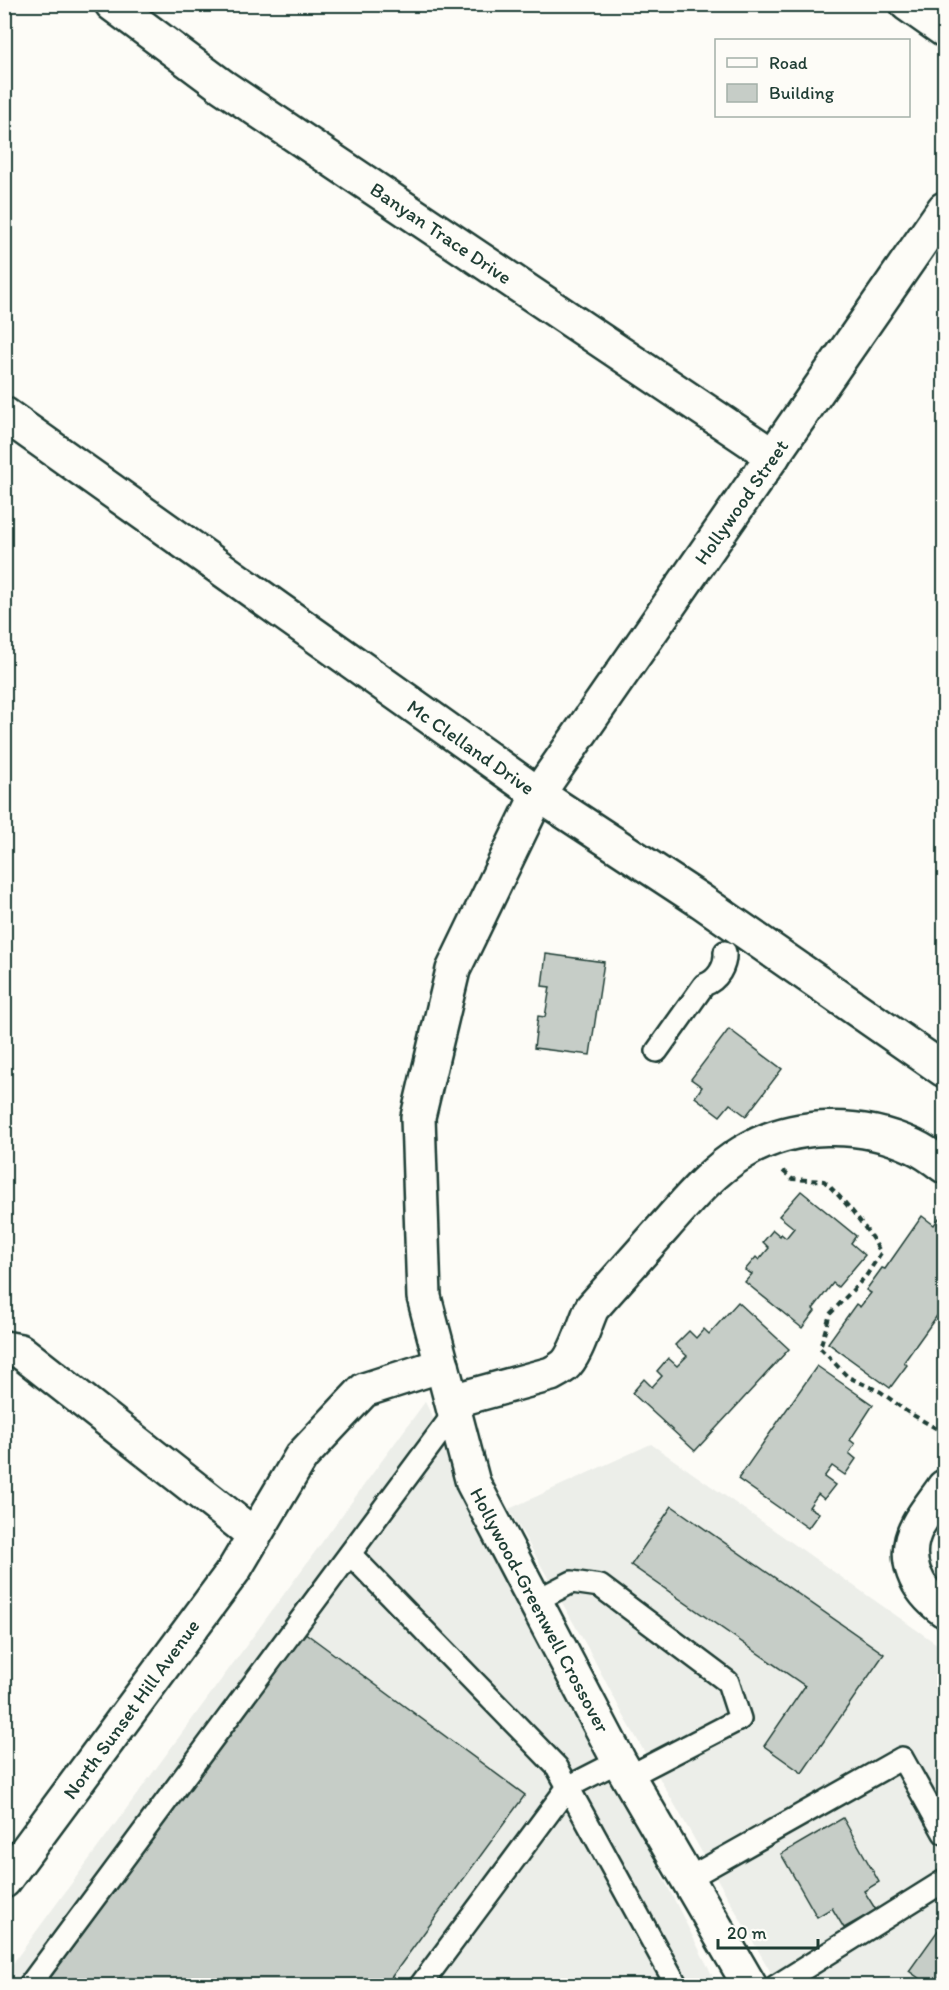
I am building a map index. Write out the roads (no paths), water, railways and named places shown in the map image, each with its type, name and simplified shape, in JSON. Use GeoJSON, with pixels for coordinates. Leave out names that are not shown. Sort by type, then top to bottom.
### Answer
{"type":"FeatureCollection","features":[{"type":"Feature","properties":{"kind":"street","name":"Banyan Trace Drive"},"geometry":{"type":"LineString","coordinates":[[112,4],[222,86],[773,456]]}},
{"type":"Feature","properties":{"kind":"street"},"geometry":{"type":"LineString","coordinates":[[907,4],[945,30]]}},
{"type":"Feature","properties":{"kind":"street","name":"Hollywood Street"},"geometry":{"type":"LineString","coordinates":[[538,794],[945,209]]}},
{"type":"Feature","properties":{"kind":"street","name":"Mc Clelland Drive"},"geometry":{"type":"LineString","coordinates":[[4,414],[538,794],[733,940],[945,1070]]}},
{"type":"Feature","properties":{"kind":"street","name":"Hollywood-Greenwell Crossover"},"geometry":{"type":"LineString","coordinates":[[538,794],[453,970],[418,1117],[424,1297],[473,1484],[624,1769],[750,1986]]}},
{"type":"Feature","properties":{"kind":"street"},"geometry":{"type":"LineString","coordinates":[[453,1407],[551,1374],[565,1366],[575,1349],[592,1308],[690,1198],[713,1175],[742,1153],[773,1139],[812,1129],[850,1129],[883,1135],[914,1147],[945,1166]]}},
{"type":"Feature","properties":{"kind":"street"},"geometry":{"type":"LineString","coordinates":[[4,1348],[20,1351],[255,1535]]}},
{"type":"Feature","properties":{"kind":"street","name":"North Sunset Hill Avenue"},"geometry":{"type":"LineString","coordinates":[[4,1881],[234,1570],[301,1457],[364,1390],[442,1365]]}},
{"type":"Feature","properties":{"kind":"street"},"geometry":{"type":"LineString","coordinates":[[945,1486],[918,1526],[910,1546],[910,1562],[915,1578],[924,1592],[945,1610]]}},
{"type":"Feature","properties":{"kind":"lane"},"geometry":{"type":"LineString","coordinates":[[657,1051],[704,985],[712,982],[725,963],[733,940]]}},
{"type":"Feature","properties":{"kind":"lane"},"geometry":{"type":"LineString","coordinates":[[29,1986],[350,1554],[453,1407]]}},
{"type":"Feature","properties":{"kind":"lane"},"geometry":{"type":"LineString","coordinates":[[350,1554],[557,1767],[677,1986]]}},
{"type":"Feature","properties":{"kind":"lane"},"geometry":{"type":"LineString","coordinates":[[420,1986],[568,1787],[624,1769],[740,1719],[728,1682],[600,1586],[572,1582],[535,1601]]}},
{"type":"Feature","properties":{"kind":"lane"},"geometry":{"type":"LineString","coordinates":[[689,1878],[902,1758],[945,1833]]}},
{"type":"Feature","properties":{"kind":"lane"},"geometry":{"type":"LineString","coordinates":[[776,1986],[945,1881]]}}]}
